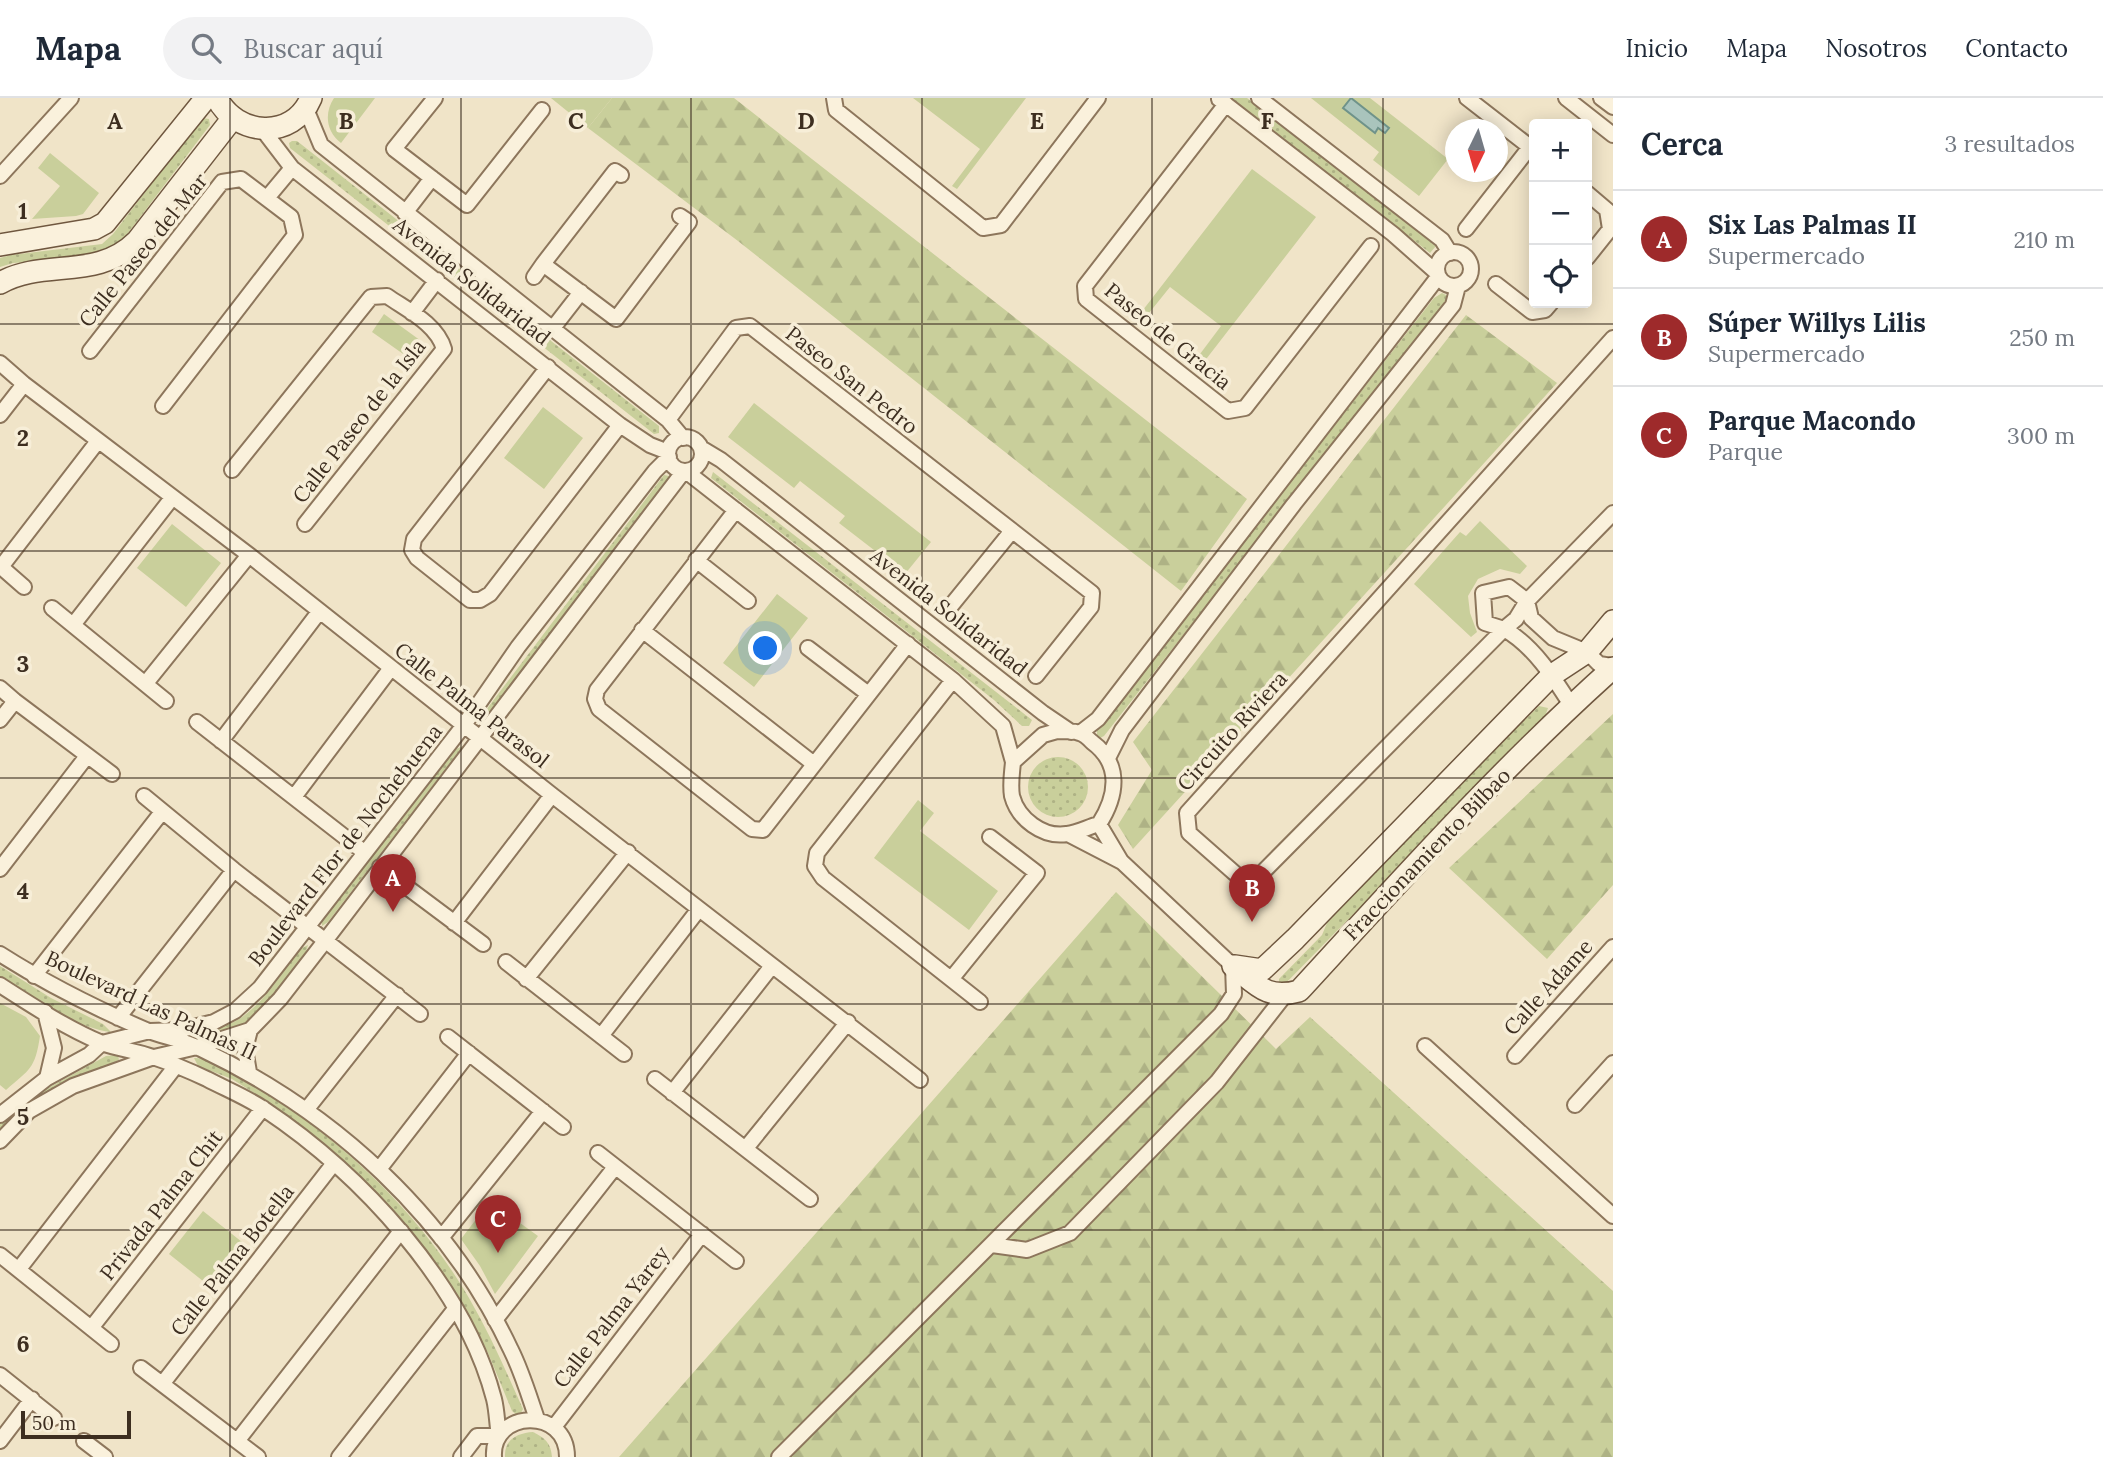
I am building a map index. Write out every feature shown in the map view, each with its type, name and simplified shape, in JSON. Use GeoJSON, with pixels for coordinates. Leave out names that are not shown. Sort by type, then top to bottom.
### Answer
{"type":"FeatureCollection","features":[{"type":"Feature","properties":{"kind":"main road"},"geometry":{"type":"LineString","coordinates":[[0,245],[94,229],[105,223],[206,98]]}},
{"type":"Feature","properties":{"kind":"main road"},"geometry":{"type":"LineString","coordinates":[[217,98],[232,119],[248,127],[263,130],[278,128],[293,120],[308,103]]}},
{"type":"Feature","properties":{"kind":"main road"},"geometry":{"type":"LineString","coordinates":[[0,283],[10,277],[29,273],[94,265],[126,252],[232,119]]}},
{"type":"Feature","properties":{"kind":"main road","name":"Fraccionamiento Bilbao"},"geometry":{"type":"LineString","coordinates":[[1233,966],[1262,970],[1296,939],[1552,675],[1587,652],[1613,621]]}},
{"type":"Feature","properties":{"kind":"main road","name":"Fraccionamiento Bilbao"},"geometry":{"type":"LineString","coordinates":[[1285,995],[1299,991],[1396,883],[1613,667]]}},
{"type":"Feature","properties":{"kind":"main road"},"geometry":{"type":"LineString","coordinates":[[1233,966],[1268,993],[1285,995]]}},
{"type":"Feature","properties":{"kind":"street"},"geometry":{"type":"LineString","coordinates":[[0,176],[71,98]]}},
{"type":"Feature","properties":{"kind":"street"},"geometry":{"type":"LineString","coordinates":[[435,98],[390,154],[432,178],[464,209],[542,110]]}},
{"type":"Feature","properties":{"kind":"street"},"geometry":{"type":"LineString","coordinates":[[834,98],[836,110],[983,228],[1001,225],[1098,98]]}},
{"type":"Feature","properties":{"kind":"street"},"geometry":{"type":"LineString","coordinates":[[1259,98],[1442,240],[1450,253]]}},
{"type":"Feature","properties":{"kind":"street"},"geometry":{"type":"LineString","coordinates":[[1467,98],[1529,146]]}},
{"type":"Feature","properties":{"kind":"street"},"geometry":{"type":"LineString","coordinates":[[1566,98],[1613,135]]}},
{"type":"Feature","properties":{"kind":"street"},"geometry":{"type":"LineString","coordinates":[[1601,98],[1613,107]]}},
{"type":"Feature","properties":{"kind":"street","name":"Avenida Solidaridad"},"geometry":{"type":"LineString","coordinates":[[308,103],[321,145],[668,420],[683,438]]}},
{"type":"Feature","properties":{"kind":"street"},"geometry":{"type":"LineString","coordinates":[[1076,732],[1098,719],[1437,275],[1438,261],[1446,254],[1462,254],[1470,263],[1471,269],[1468,280],[1458,286],[1446,285],[1437,275],[1393,234],[1221,105]]}},
{"type":"Feature","properties":{"kind":"street","name":"Paseo de Gracia"},"geometry":{"type":"LineString","coordinates":[[1221,105],[1085,286],[1086,299],[1228,411],[1245,408],[1371,246]]}},
{"type":"Feature","properties":{"kind":"street","name":"Avenida Solidaridad"},"geometry":{"type":"LineString","coordinates":[[263,130],[292,168],[620,425],[668,454]]}},
{"type":"Feature","properties":{"kind":"street"},"geometry":{"type":"LineString","coordinates":[[1466,229],[1529,152]]}},
{"type":"Feature","properties":{"kind":"street"},"geometry":{"type":"LineString","coordinates":[[267,198],[292,168]]}},
{"type":"Feature","properties":{"kind":"street"},"geometry":{"type":"LineString","coordinates":[[534,276],[615,171],[621,176]]}},
{"type":"Feature","properties":{"kind":"street"},"geometry":{"type":"LineString","coordinates":[[405,213],[432,178]]}},
{"type":"Feature","properties":{"kind":"street","name":"Calle Paseo del Mar"},"geometry":{"type":"LineString","coordinates":[[90,351],[222,182],[241,179],[267,198],[291,217],[295,235],[163,406]]}},
{"type":"Feature","properties":{"kind":"street"},"geometry":{"type":"LineString","coordinates":[[1592,197],[1607,210],[1610,229],[1592,252]]}},
{"type":"Feature","properties":{"kind":"street"},"geometry":{"type":"LineString","coordinates":[[543,264],[581,292],[613,323],[689,222],[680,216]]}},
{"type":"Feature","properties":{"kind":"street","name":"Calle Paseo de la Isla"},"geometry":{"type":"LineString","coordinates":[[412,313],[437,280]]}},
{"type":"Feature","properties":{"kind":"street"},"geometry":{"type":"LineString","coordinates":[[1496,284],[1532,312],[1547,308]]}},
{"type":"Feature","properties":{"kind":"street"},"geometry":{"type":"LineString","coordinates":[[1108,758],[1130,719],[1294,505],[1453,305],[1458,286]]}},
{"type":"Feature","properties":{"kind":"street"},"geometry":{"type":"LineString","coordinates":[[553,328],[581,292]]}},
{"type":"Feature","properties":{"kind":"street","name":"Calle Paseo de la Isla"},"geometry":{"type":"LineString","coordinates":[[232,470],[371,298],[387,296],[412,313],[440,335],[444,349],[305,524]]}},
{"type":"Feature","properties":{"kind":"street","name":"Paseo San Pedro"},"geometry":{"type":"LineString","coordinates":[[668,420],[736,328],[750,327],[1092,593],[1091,607],[1036,676]]}},
{"type":"Feature","properties":{"kind":"street","name":"Circuito Riviera"},"geometry":{"type":"LineString","coordinates":[[1613,338],[1186,814],[1189,833],[1239,877],[1256,878],[1517,619],[1527,601],[1613,513]]}},
{"type":"Feature","properties":{"kind":"street","name":"Calle Palma Parasol"},"geometry":{"type":"LineString","coordinates":[[0,363],[23,384],[249,555],[552,795],[920,1080]]}},
{"type":"Feature","properties":{"kind":"street"},"geometry":{"type":"LineString","coordinates":[[548,367],[414,539],[412,551],[417,558],[470,600],[480,600],[490,594],[620,425]]}},
{"type":"Feature","properties":{"kind":"street"},"geometry":{"type":"LineString","coordinates":[[0,415],[23,384]]}},
{"type":"Feature","properties":{"kind":"street"},"geometry":{"type":"LineString","coordinates":[[685,471],[699,465],[702,460],[701,448],[694,440],[683,438],[673,442],[668,454],[674,467],[685,471],[908,643],[1003,726],[1013,762],[1010,783],[1013,799],[1020,813],[1031,824],[1056,835],[1099,824],[1113,797],[1115,779],[1102,749],[1076,732],[1057,731],[1043,735],[1013,762]]}},
{"type":"Feature","properties":{"kind":"street"},"geometry":{"type":"LineString","coordinates":[[24,587],[0,567],[98,441]]}},
{"type":"Feature","properties":{"kind":"street","name":"Avenida Solidaridad"},"geometry":{"type":"LineString","coordinates":[[701,448],[721,460],[1043,713],[1076,732]]}},
{"type":"Feature","properties":{"kind":"street","name":"Boulevard Flor de Nochebuena"},"geometry":{"type":"LineString","coordinates":[[0,1115],[47,1077],[89,1055],[102,1043],[150,1031],[181,1030],[215,1022],[235,1011],[260,988],[464,725],[518,647],[668,454]]}},
{"type":"Feature","properties":{"kind":"street","name":"Boulevard Flor de Nochebuena"},"geometry":{"type":"LineString","coordinates":[[0,1140],[29,1111],[74,1086],[153,1057],[197,1047],[250,1030],[280,999],[685,471]]}},
{"type":"Feature","properties":{"kind":"street"},"geometry":{"type":"LineString","coordinates":[[74,625],[172,498]]}},
{"type":"Feature","properties":{"kind":"street"},"geometry":{"type":"LineString","coordinates":[[736,510],[597,690],[595,699],[599,709],[752,829],[763,830],[908,643]]}},
{"type":"Feature","properties":{"kind":"street"},"geometry":{"type":"LineString","coordinates":[[950,607],[1010,531]]}},
{"type":"Feature","properties":{"kind":"street"},"geometry":{"type":"LineString","coordinates":[[146,682],[249,555]]}},
{"type":"Feature","properties":{"kind":"street"},"geometry":{"type":"LineString","coordinates":[[696,560],[748,601]]}},
{"type":"Feature","properties":{"kind":"street"},"geometry":{"type":"LineString","coordinates":[[1572,705],[1552,675],[1514,635],[1485,623],[1483,593],[1509,587],[1527,601],[1531,618],[1553,638],[1587,652],[1599,664],[1613,667]]}},
{"type":"Feature","properties":{"kind":"street"},"geometry":{"type":"LineString","coordinates":[[52,608],[166,701]]}},
{"type":"Feature","properties":{"kind":"street"},"geometry":{"type":"LineString","coordinates":[[220,741],[319,612]]}},
{"type":"Feature","properties":{"kind":"street"},"geometry":{"type":"LineString","coordinates":[[642,630],[814,764]]}},
{"type":"Feature","properties":{"kind":"street"},"geometry":{"type":"LineString","coordinates":[[808,648],[867,693]]}},
{"type":"Feature","properties":{"kind":"street"},"geometry":{"type":"LineString","coordinates":[[294,797],[391,668]]}},
{"type":"Feature","properties":{"kind":"street"},"geometry":{"type":"LineString","coordinates":[[953,680],[817,853],[815,866],[822,878],[981,1002]]}},
{"type":"Feature","properties":{"kind":"street"},"geometry":{"type":"LineString","coordinates":[[0,688],[112,774]]}},
{"type":"Feature","properties":{"kind":"street"},"geometry":{"type":"LineString","coordinates":[[0,720],[15,701]]}},
{"type":"Feature","properties":{"kind":"street"},"geometry":{"type":"LineString","coordinates":[[197,722],[364,852]]}},
{"type":"Feature","properties":{"kind":"street"},"geometry":{"type":"LineString","coordinates":[[0,869],[87,756]]}},
{"type":"Feature","properties":{"kind":"street"},"geometry":{"type":"LineString","coordinates":[[454,923],[552,795]]}},
{"type":"Feature","properties":{"kind":"street"},"geometry":{"type":"LineString","coordinates":[[144,796],[234,870],[420,1014]]}},
{"type":"Feature","properties":{"kind":"street"},"geometry":{"type":"LineString","coordinates":[[34,976],[162,812]]}},
{"type":"Feature","properties":{"kind":"street"},"geometry":{"type":"LineString","coordinates":[[779,1457],[1221,1014],[1234,993],[1233,966],[1122,862],[1099,824]]}},
{"type":"Feature","properties":{"kind":"street"},"geometry":{"type":"LineString","coordinates":[[1068,834],[1122,862]]}},
{"type":"Feature","properties":{"kind":"street"},"geometry":{"type":"LineString","coordinates":[[953,978],[1037,873],[990,837]]}},
{"type":"Feature","properties":{"kind":"street"},"geometry":{"type":"LineString","coordinates":[[526,979],[628,852]]}},
{"type":"Feature","properties":{"kind":"street"},"geometry":{"type":"LineString","coordinates":[[380,867],[483,944]]}},
{"type":"Feature","properties":{"kind":"street"},"geometry":{"type":"LineString","coordinates":[[118,1018],[234,870]]}},
{"type":"Feature","properties":{"kind":"street"},"geometry":{"type":"LineString","coordinates":[[601,1036],[699,909]]}},
{"type":"Feature","properties":{"kind":"street","name":"Calle Adame"},"geometry":{"type":"LineString","coordinates":[[1515,1056],[1613,947]]}},
{"type":"Feature","properties":{"kind":"street","name":"Boulevard Las Palmas II"},"geometry":{"type":"LineString","coordinates":[[0,954],[34,976],[118,1018],[197,1047],[249,1072],[307,1109],[380,1168],[412,1202],[456,1257],[512,1351],[537,1419]]}},
{"type":"Feature","properties":{"kind":"street"},"geometry":{"type":"LineString","coordinates":[[506,962],[624,1054]]}},
{"type":"Feature","properties":{"kind":"street"},"geometry":{"type":"LineString","coordinates":[[672,1093],[772,966]]}},
{"type":"Feature","properties":{"kind":"street","name":"Boulevard Las Palmas II"},"geometry":{"type":"LineString","coordinates":[[0,985],[102,1043],[153,1057],[204,1077],[263,1108],[334,1163],[401,1231],[431,1269],[455,1309],[483,1366],[494,1401],[499,1436]]}},
{"type":"Feature","properties":{"kind":"street"},"geometry":{"type":"LineString","coordinates":[[307,1109],[397,995]]}},
{"type":"Feature","properties":{"kind":"street"},"geometry":{"type":"LineString","coordinates":[[992,1245],[1027,1250],[1070,1233],[1217,1082],[1285,995]]}},
{"type":"Feature","properties":{"kind":"street"},"geometry":{"type":"LineString","coordinates":[[45,1012],[54,1048],[47,1077]]}},
{"type":"Feature","properties":{"kind":"street"},"geometry":{"type":"LineString","coordinates":[[746,1148],[848,1022]]}},
{"type":"Feature","properties":{"kind":"street"},"geometry":{"type":"LineString","coordinates":[[249,1072],[245,1049],[250,1030]]}},
{"type":"Feature","properties":{"kind":"street"},"geometry":{"type":"LineString","coordinates":[[448,1037],[563,1127]]}},
{"type":"Feature","properties":{"kind":"street"},"geometry":{"type":"LineString","coordinates":[[1425,1046],[1613,1216]]}},
{"type":"Feature","properties":{"kind":"street"},"geometry":{"type":"LineString","coordinates":[[380,1168],[469,1053]]}},
{"type":"Feature","properties":{"kind":"street"},"geometry":{"type":"LineString","coordinates":[[1575,1105],[1613,1063]]}},
{"type":"Feature","properties":{"kind":"street"},"geometry":{"type":"LineString","coordinates":[[19,1269],[145,1095],[175,1067]]}},
{"type":"Feature","properties":{"kind":"street"},"geometry":{"type":"LineString","coordinates":[[655,1079],[810,1199]]}},
{"type":"Feature","properties":{"kind":"street","name":"Privada Palma Chit"},"geometry":{"type":"LineString","coordinates":[[92,1327],[263,1108]]}},
{"type":"Feature","properties":{"kind":"street"},"geometry":{"type":"LineString","coordinates":[[441,1238],[543,1111]]}},
{"type":"Feature","properties":{"kind":"street"},"geometry":{"type":"LineString","coordinates":[[598,1153],[736,1261]]}},
{"type":"Feature","properties":{"kind":"street","name":"Calle Palma Botella"},"geometry":{"type":"LineString","coordinates":[[163,1383],[334,1163]]}},
{"type":"Feature","properties":{"kind":"street"},"geometry":{"type":"LineString","coordinates":[[495,1320],[615,1167]]}},
{"type":"Feature","properties":{"kind":"street"},"geometry":{"type":"LineString","coordinates":[[238,1440],[401,1231]]}},
{"type":"Feature","properties":{"kind":"street","name":"Calle Palma Yarey"},"geometry":{"type":"LineString","coordinates":[[554,1427],[702,1234]]}},
{"type":"Feature","properties":{"kind":"street"},"geometry":{"type":"LineString","coordinates":[[0,1255],[111,1344]]}},
{"type":"Feature","properties":{"kind":"street"},"geometry":{"type":"LineString","coordinates":[[339,1457],[455,1309]]}},
{"type":"Feature","properties":{"kind":"street"},"geometry":{"type":"LineString","coordinates":[[141,1368],[258,1457]]}},
{"type":"Feature","properties":{"kind":"street"},"geometry":{"type":"LineString","coordinates":[[0,1375],[54,1418]]}},
{"type":"Feature","properties":{"kind":"street"},"geometry":{"type":"LineString","coordinates":[[0,1441],[32,1399]]}},
{"type":"Feature","properties":{"kind":"street"},"geometry":{"type":"LineString","coordinates":[[494,1457],[499,1436],[518,1420],[537,1419],[554,1427],[564,1438],[567,1457]]}},
{"type":"Feature","properties":{"kind":"street"},"geometry":{"type":"LineString","coordinates":[[461,1457],[477,1436],[499,1436]]}},
{"type":"Feature","properties":{"kind":"street"},"geometry":{"type":"LineString","coordinates":[[84,1441],[104,1457]]}},
{"type":"Feature","properties":{"kind":"green space"},"geometry":{"type":"Polygon","coordinates":[[[334,98],[375,98],[341,143],[332,133],[328,122],[334,98]]]}},
{"type":"Feature","properties":{"kind":"green space"},"geometry":{"type":"Polygon","coordinates":[[[551,98],[612,98],[588,128],[551,98]]]}},
{"type":"Feature","properties":{"kind":"green space"},"geometry":{"type":"Polygon","coordinates":[[[612,98],[734,98],[1247,499],[1181,591],[738,241],[588,128],[612,98]]]}},
{"type":"Feature","properties":{"kind":"green space"},"geometry":{"type":"Polygon","coordinates":[[[913,98],[1026,98],[957,189],[952,186],[980,149],[913,98]]]}},
{"type":"Feature","properties":{"kind":"green space"},"geometry":{"type":"Polygon","coordinates":[[[1231,98],[1247,98],[1436,246],[1430,253],[1231,98]]]}},
{"type":"Feature","properties":{"kind":"green space"},"geometry":{"type":"Polygon","coordinates":[[[1311,98],[1370,98],[1445,157],[1445,163],[1419,196],[1373,160],[1379,152],[1311,98]]]}},
{"type":"Feature","properties":{"kind":"green space"},"geometry":{"type":"Polygon","coordinates":[[[202,118],[209,119],[210,125],[119,245],[89,258],[13,263],[0,267],[0,258],[11,255],[102,244],[113,234],[202,118]]]}},
{"type":"Feature","properties":{"kind":"green space"},"geometry":{"type":"Polygon","coordinates":[[[297,141],[659,426],[659,433],[654,434],[290,148],[289,143],[297,141]]]}},
{"type":"Feature","properties":{"kind":"green space"},"geometry":{"type":"Polygon","coordinates":[[[50,153],[99,193],[83,214],[32,219],[60,186],[38,168],[50,153]]]}},
{"type":"Feature","properties":{"kind":"green space"},"geometry":{"type":"Polygon","coordinates":[[[1252,169],[1316,217],[1200,367],[1194,362],[1221,326],[1170,287],[1141,323],[1136,319],[1252,169]]]}},
{"type":"Feature","properties":{"kind":"green space"},"geometry":{"type":"Polygon","coordinates":[[[1442,293],[1446,295],[1446,300],[1104,736],[1097,736],[1097,730],[1434,298],[1442,293]]]}},
{"type":"Feature","properties":{"kind":"green space"},"geometry":{"type":"Polygon","coordinates":[[[384,314],[428,346],[416,363],[372,332],[384,314]]]}},
{"type":"Feature","properties":{"kind":"green space"},"geometry":{"type":"Polygon","coordinates":[[[1466,315],[1557,383],[1133,849],[1118,825],[1152,770],[1133,742],[1466,315]]]}},
{"type":"Feature","properties":{"kind":"green space"},"geometry":{"type":"Polygon","coordinates":[[[754,403],[931,542],[905,574],[839,523],[845,516],[800,481],[794,488],[728,437],[754,403]]]}},
{"type":"Feature","properties":{"kind":"green space"},"geometry":{"type":"Polygon","coordinates":[[[543,407],[583,438],[544,489],[504,458],[543,407]]]}},
{"type":"Feature","properties":{"kind":"green space"},"geometry":{"type":"Polygon","coordinates":[[[713,472],[1032,720],[1029,726],[1022,726],[994,700],[711,478],[713,472]]]}},
{"type":"Feature","properties":{"kind":"green space"},"geometry":{"type":"Polygon","coordinates":[[[664,475],[669,476],[668,480],[487,719],[481,721],[483,714],[664,475]]]}},
{"type":"Feature","properties":{"kind":"green space"},"geometry":{"type":"Polygon","coordinates":[[[1480,521],[1527,566],[1520,574],[1500,569],[1478,579],[1468,596],[1470,613],[1477,632],[1471,637],[1414,584],[1460,532],[1466,536],[1480,521]]]}},
{"type":"Feature","properties":{"kind":"green space"},"geometry":{"type":"Polygon","coordinates":[[[172,524],[221,563],[186,607],[137,568],[172,524]]]}},
{"type":"Feature","properties":{"kind":"green space"},"geometry":{"type":"Polygon","coordinates":[[[777,594],[808,618],[754,687],[723,663],[777,594]]]}},
{"type":"Feature","properties":{"kind":"green space"},"geometry":{"type":"Polygon","coordinates":[[[1539,706],[1548,708],[1544,719],[1285,984],[1279,984],[1279,979],[1322,935],[1327,923],[1453,790],[1539,706]]]}},
{"type":"Feature","properties":{"kind":"green space"},"geometry":{"type":"Polygon","coordinates":[[[1613,714],[1613,885],[1547,959],[1449,868],[1613,714]]]}},
{"type":"Feature","properties":{"kind":"green space"},"geometry":{"type":"Polygon","coordinates":[[[463,746],[328,922],[322,926],[322,919],[456,749],[463,746]]]}},
{"type":"Feature","properties":{"kind":"green space"},"geometry":{"type":"Polygon","coordinates":[[[1052,757],[1064,757],[1083,770],[1088,787],[1086,799],[1075,812],[1064,817],[1052,817],[1033,804],[1028,793],[1028,781],[1041,762],[1052,757]]]}},
{"type":"Feature","properties":{"kind":"green space"},"geometry":{"type":"Polygon","coordinates":[[[918,800],[934,813],[920,831],[998,891],[969,930],[874,858],[918,800]]]}},
{"type":"Feature","properties":{"kind":"green space"},"geometry":{"type":"Polygon","coordinates":[[[1116,892],[1276,1049],[1310,1017],[1613,1291],[1613,1457],[619,1457],[1116,892]]]}},
{"type":"Feature","properties":{"kind":"green space"},"geometry":{"type":"Polygon","coordinates":[[[308,945],[286,980],[257,1016],[237,1029],[196,1040],[200,1033],[230,1024],[246,1014],[268,992],[300,949],[308,945]]]}},
{"type":"Feature","properties":{"kind":"green space"},"geometry":{"type":"Polygon","coordinates":[[[0,966],[51,998],[103,1024],[111,1032],[68,1018],[39,1002],[0,977],[0,966]]]}},
{"type":"Feature","properties":{"kind":"green space"},"geometry":{"type":"Polygon","coordinates":[[[0,1003],[26,1017],[40,1036],[30,1068],[6,1090],[0,1085],[0,1003]]]}},
{"type":"Feature","properties":{"kind":"green space"},"geometry":{"type":"Polygon","coordinates":[[[118,1055],[119,1060],[26,1106],[0,1130],[0,1123],[23,1102],[106,1056],[118,1055]]]}},
{"type":"Feature","properties":{"kind":"green space"},"geometry":{"type":"Polygon","coordinates":[[[194,1058],[211,1061],[231,1070],[295,1113],[353,1158],[405,1210],[450,1267],[477,1312],[523,1409],[519,1417],[512,1411],[488,1353],[462,1302],[404,1224],[340,1157],[282,1111],[232,1079],[198,1066],[194,1058]]]}},
{"type":"Feature","properties":{"kind":"green space"},"geometry":{"type":"Polygon","coordinates":[[[490,1201],[538,1236],[495,1294],[461,1239],[490,1201]]]}},
{"type":"Feature","properties":{"kind":"green space"},"geometry":{"type":"Polygon","coordinates":[[[203,1211],[242,1242],[208,1285],[169,1254],[203,1211]]]}},
{"type":"Feature","properties":{"kind":"green space"},"geometry":{"type":"Polygon","coordinates":[[[533,1432],[547,1442],[552,1457],[505,1457],[509,1441],[533,1432]]]}},
{"type":"Feature","properties":{"kind":"water"},"geometry":{"type":"Polygon","coordinates":[[[1351,98],[1389,128],[1385,133],[1378,128],[1375,133],[1343,108],[1351,98]]]}},
{"type":"Feature","properties":{"kind":"place","name":"Six Las Palmas II"},"geometry":{"type":"Point","coordinates":[393,912]}},
{"type":"Feature","properties":{"kind":"place","name":"Súper Willys Lilis"},"geometry":{"type":"Point","coordinates":[1252,922]}},
{"type":"Feature","properties":{"kind":"place","name":"Parque Macondo"},"geometry":{"type":"Point","coordinates":[498,1253]}}]}
